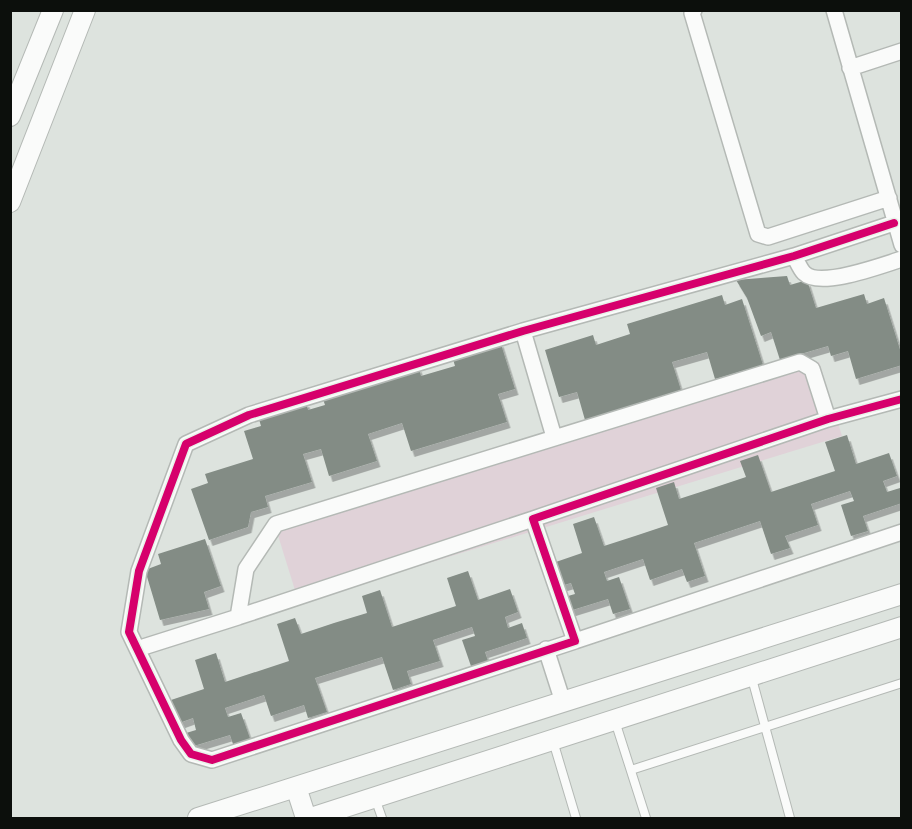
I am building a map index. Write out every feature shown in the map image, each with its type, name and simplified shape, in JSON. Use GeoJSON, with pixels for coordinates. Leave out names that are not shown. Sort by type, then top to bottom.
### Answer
{"type":"FeatureCollection","features":[{"type":"Feature","properties":{"kind":"street"},"geometry":{"type":"LineString","coordinates":[[10,116],[53,10]]}},
{"type":"Feature","properties":{"kind":"street"},"geometry":{"type":"LineString","coordinates":[[10,202],[85,10]]}},
{"type":"Feature","properties":{"kind":"street"},"geometry":{"type":"LineString","coordinates":[[694,10],[692,14],[758,234],[768,237],[889,198]]}},
{"type":"Feature","properties":{"kind":"street"},"geometry":{"type":"LineString","coordinates":[[834,10],[902,245]]}},
{"type":"Feature","properties":{"kind":"street"},"geometry":{"type":"LineString","coordinates":[[850,68],[902,51]]}},
{"type":"Feature","properties":{"kind":"street"},"geometry":{"type":"LineString","coordinates":[[894,222],[794,256],[523,331],[249,415],[186,444],[139,571],[129,632],[181,740],[191,754],[212,760],[902,532]]}},
{"type":"Feature","properties":{"kind":"street"},"geometry":{"type":"LineString","coordinates":[[794,256],[804,274],[817,279],[854,274],[902,259]]}},
{"type":"Feature","properties":{"kind":"street"},"geometry":{"type":"LineString","coordinates":[[523,331],[554,437]]}},
{"type":"Feature","properties":{"kind":"street"},"geometry":{"type":"LineString","coordinates":[[238,617],[244,574],[276,524],[800,362],[812,369],[828,419]]}},
{"type":"Feature","properties":{"kind":"street"},"geometry":{"type":"LineString","coordinates":[[137,649],[828,419],[902,399]]}},
{"type":"Feature","properties":{"kind":"street"},"geometry":{"type":"LineString","coordinates":[[533,519],[574,641]]}},
{"type":"Feature","properties":{"kind":"street"},"geometry":{"type":"LineString","coordinates":[[198,819],[902,594]]}},
{"type":"Feature","properties":{"kind":"street"},"geometry":{"type":"LineString","coordinates":[[296,787],[308,819],[902,627]]}},
{"type":"Feature","properties":{"kind":"street"},"geometry":{"type":"LineString","coordinates":[[546,649],[563,702]]}},
{"type":"Feature","properties":{"kind":"lane"},"geometry":{"type":"LineString","coordinates":[[751,675],[790,819]]}},
{"type":"Feature","properties":{"kind":"lane"},"geometry":{"type":"LineString","coordinates":[[631,770],[902,683]]}},
{"type":"Feature","properties":{"kind":"lane"},"geometry":{"type":"LineString","coordinates":[[615,719],[646,819]]}},
{"type":"Feature","properties":{"kind":"lane"},"geometry":{"type":"LineString","coordinates":[[552,739],[576,819]]}},
{"type":"Feature","properties":{"kind":"lane"},"geometry":{"type":"LineString","coordinates":[[374,797],[382,819]]}},
{"type":"Feature","properties":{"kind":"shaded area"},"geometry":{"type":"Polygon","coordinates":[[[819,362],[842,436],[299,603],[276,529],[819,362]]]}},
{"type":"Feature","properties":{"kind":"building"},"geometry":{"type":"Polygon","coordinates":[[[787,276],[790,285],[807,280],[816,308],[864,294],[867,304],[884,298],[902,356],[902,365],[856,379],[848,351],[831,356],[828,346],[780,360],[771,332],[761,336],[747,298],[736,280],[787,276]]]}},
{"type":"Feature","properties":{"kind":"building"},"geometry":{"type":"Polygon","coordinates":[[[722,295],[725,305],[742,299],[763,365],[715,379],[707,352],[672,362],[681,390],[585,420],[577,392],[559,397],[545,350],[593,335],[596,345],[630,334],[627,324],[722,295]]]}},
{"type":"Feature","properties":{"kind":"building"},"geometry":{"type":"Polygon","coordinates":[[[500,341],[515,389],[498,394],[507,422],[411,451],[402,423],[368,434],[377,461],[329,476],[321,449],[303,454],[312,482],[265,496],[268,507],[251,512],[248,527],[209,540],[191,489],[208,483],[205,474],[253,459],[244,431],[261,426],[258,416],[306,401],[308,410],[325,405],[322,396],[418,366],[421,376],[455,366],[452,356],[500,341]]]}},
{"type":"Feature","properties":{"kind":"building"},"geometry":{"type":"Polygon","coordinates":[[[847,435],[856,464],[889,453],[897,476],[883,481],[887,492],[900,488],[902,491],[902,503],[863,516],[868,531],[851,536],[841,505],[854,501],[850,491],[811,504],[818,525],[785,536],[790,548],[771,554],[760,521],[694,543],[705,576],[687,582],[682,569],[650,580],[643,559],[604,572],[607,581],[619,577],[630,609],[613,614],[608,599],[566,612],[561,598],[575,594],[571,583],[557,587],[550,564],[582,553],[573,524],[594,517],[604,546],[668,525],[656,488],[674,482],[679,499],[746,477],[740,461],[758,455],[771,492],[835,471],[825,442],[847,435]]]}},
{"type":"Feature","properties":{"kind":"building"},"geometry":{"type":"Polygon","coordinates":[[[205,539],[221,586],[204,592],[209,609],[160,620],[145,570],[161,564],[158,554],[205,539]]]}},
{"type":"Feature","properties":{"kind":"building"},"geometry":{"type":"Polygon","coordinates":[[[468,571],[478,600],[510,589],[518,612],[505,617],[508,628],[522,623],[527,638],[485,652],[490,667],[473,672],[462,640],[475,636],[472,627],[433,640],[440,661],[407,671],[411,684],[393,690],[382,657],[315,678],[327,712],[308,718],[304,705],[271,716],[264,695],[225,708],[228,717],[241,713],[252,744],[235,750],[230,735],[187,748],[183,734],[196,730],[193,718],[179,723],[171,700],[204,689],[195,660],[216,653],[225,682],[289,661],[277,624],[295,618],[301,634],[367,613],[362,596],[380,590],[392,627],[456,606],[447,578],[468,571]]]}},
{"type":"Feature","properties":{"kind":"cycle path"},"geometry":{"type":"LineString","coordinates":[[894,223],[794,256],[523,331],[249,415],[186,444],[139,571],[129,632],[181,740],[191,754],[212,760],[575,641],[533,519],[828,419],[902,399]]}}]}
